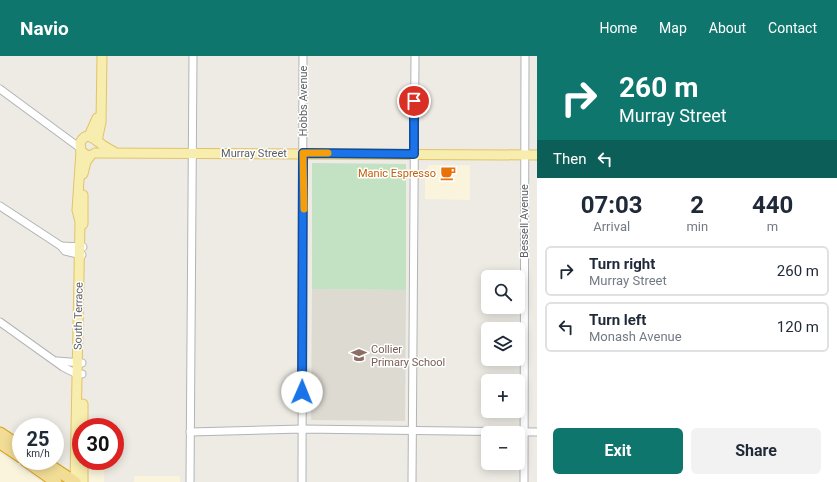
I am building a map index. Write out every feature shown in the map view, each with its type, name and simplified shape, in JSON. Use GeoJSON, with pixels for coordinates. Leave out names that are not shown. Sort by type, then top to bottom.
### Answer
{"type":"FeatureCollection","features":[{"type":"Feature","properties":{"kind":"highway"},"geometry":{"type":"LineString","coordinates":[[0,433],[12,441]]}},
{"type":"Feature","properties":{"kind":"highway"},"geometry":{"type":"LineString","coordinates":[[0,443],[12,452]]}},
{"type":"Feature","properties":{"kind":"highway"},"geometry":{"type":"LineString","coordinates":[[39,470],[56,482]]}},
{"type":"Feature","properties":{"kind":"highway"},"geometry":{"type":"LineString","coordinates":[[57,470],[75,482]]}},
{"type":"Feature","properties":{"kind":"main road"},"geometry":{"type":"LineString","coordinates":[[99,56],[98,113],[94,126],[85,137],[80,150],[85,155],[93,154],[98,148],[101,122],[102,56]]}},
{"type":"Feature","properties":{"kind":"main road"},"geometry":{"type":"LineString","coordinates":[[85,137],[98,142],[114,152]]}},
{"type":"Feature","properties":{"kind":"main road","name":"South Terrace"},"geometry":{"type":"LineString","coordinates":[[80,150],[77,210],[80,222],[81,251]]}},
{"type":"Feature","properties":{"kind":"main road","name":"Murray Street"},"geometry":{"type":"LineString","coordinates":[[93,154],[106,154],[114,152],[537,155]]}},
{"type":"Feature","properties":{"kind":"main road","name":"South Terrace"},"geometry":{"type":"LineString","coordinates":[[75,482],[80,374],[83,172],[86,162],[93,154]]}},
{"type":"Feature","properties":{"kind":"main road","name":"South Terrace"},"geometry":{"type":"LineString","coordinates":[[80,374],[82,418]]}},
{"type":"Feature","properties":{"kind":"main road"},"geometry":{"type":"LineString","coordinates":[[83,470],[84,482]]}},
{"type":"Feature","properties":{"kind":"street"},"geometry":{"type":"LineString","coordinates":[[190,482],[193,56]]}},
{"type":"Feature","properties":{"kind":"street","name":"Hobbs Avenue"},"geometry":{"type":"LineString","coordinates":[[302,482],[303,56]]}},
{"type":"Feature","properties":{"kind":"street"},"geometry":{"type":"LineString","coordinates":[[412,482],[415,56]]}},
{"type":"Feature","properties":{"kind":"street","name":"Bessell Avenue"},"geometry":{"type":"LineString","coordinates":[[524,426],[526,56]]}},
{"type":"Feature","properties":{"kind":"street"},"geometry":{"type":"LineString","coordinates":[[0,89],[67,137],[80,150]]}},
{"type":"Feature","properties":{"kind":"street"},"geometry":{"type":"LineString","coordinates":[[67,137],[85,137]]}},
{"type":"Feature","properties":{"kind":"street"},"geometry":{"type":"LineString","coordinates":[[0,206],[60,246],[65,251],[81,251]]}},
{"type":"Feature","properties":{"kind":"street"},"geometry":{"type":"LineString","coordinates":[[0,322],[63,367],[80,374]]}},
{"type":"Feature","properties":{"kind":"street"},"geometry":{"type":"LineString","coordinates":[[56,361],[80,363]]}},
{"type":"Feature","properties":{"kind":"street"},"geometry":{"type":"LineString","coordinates":[[190,432],[302,429],[481,432]]}},
{"type":"Feature","properties":{"kind":"street"},"geometry":{"type":"LineString","coordinates":[[525,432],[537,432]]}},
{"type":"Feature","properties":{"kind":"street","name":"Bessell Avenue"},"geometry":{"type":"LineString","coordinates":[[524,470],[524,482]]}},
{"type":"Feature","properties":{"kind":"shaded area"},"geometry":{"type":"Polygon","coordinates":[[[429,165],[470,165],[470,200],[425,199],[425,171],[429,165]]]}},
{"type":"Feature","properties":{"kind":"shaded area","name":"Collier Primary School"},"geometry":{"type":"Polygon","coordinates":[[[312,289],[406,290],[405,421],[311,420],[312,289]]]}},
{"type":"Feature","properties":{"kind":"shaded area"},"geometry":{"type":"Polygon","coordinates":[[[0,453],[12,461],[12,470],[25,470],[42,482],[0,482],[0,453]]]}},
{"type":"Feature","properties":{"kind":"shaded area"},"geometry":{"type":"Polygon","coordinates":[[[88,470],[105,470],[104,482],[89,482],[88,470]]]}},
{"type":"Feature","properties":{"kind":"shaded area"},"geometry":{"type":"Polygon","coordinates":[[[134,476],[180,476],[180,482],[134,482],[134,476]]]}},
{"type":"Feature","properties":{"kind":"green space"},"geometry":{"type":"Polygon","coordinates":[[[312,163],[406,164],[406,290],[312,289],[312,163]]]}},
{"type":"Feature","properties":{"kind":"slow traffic"},"geometry":{"type":"LineString","coordinates":[[304,209],[303,153],[328,153]]}},
{"type":"Feature","properties":{"kind":"place","name":"Manic Espresso"},"geometry":{"type":"Point","coordinates":[448,173]}},
{"type":"Feature","properties":{"kind":"place","name":"Collier Primary School"},"geometry":{"type":"Point","coordinates":[359,355]}},
{"type":"Feature","properties":{"kind":"route"},"geometry":{"type":"LineString","coordinates":[[302,392],[303,153],[414,154],[414,101]]}}]}
